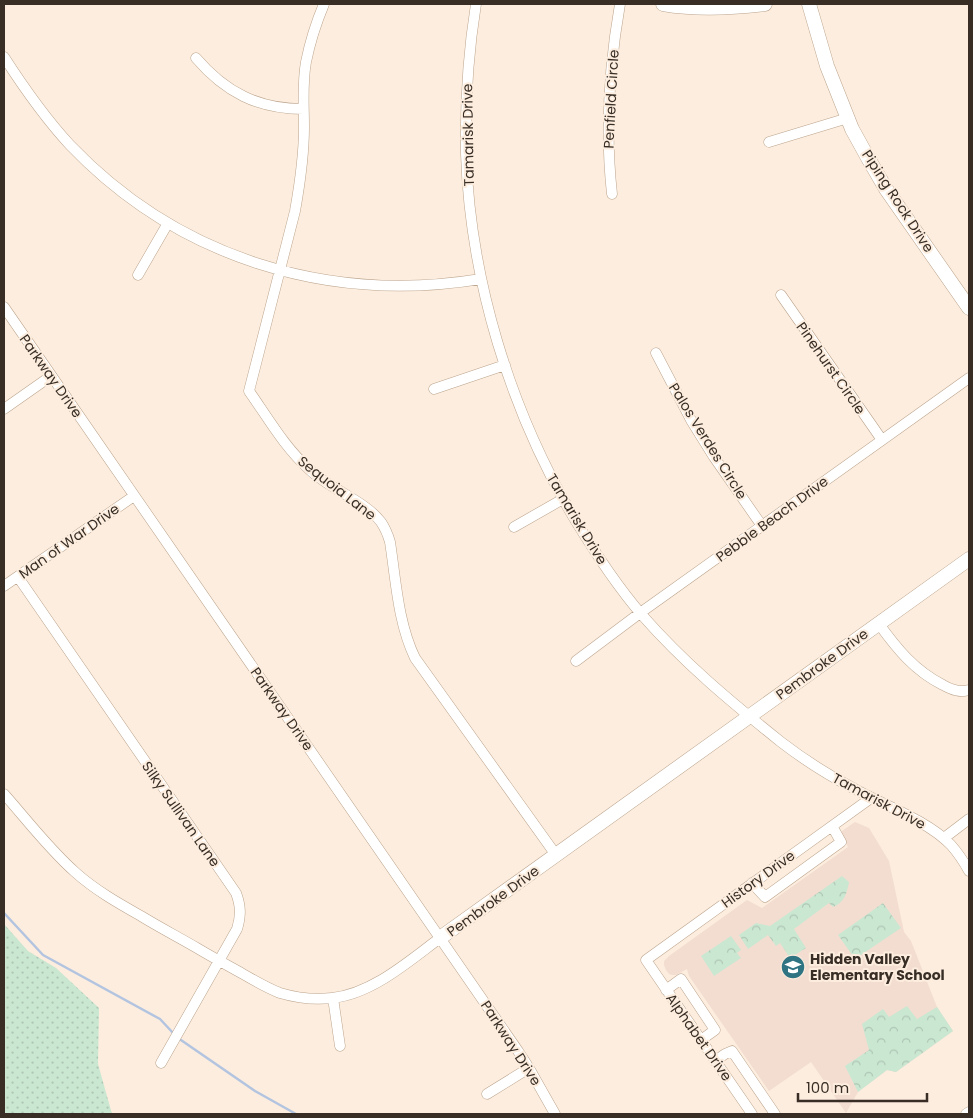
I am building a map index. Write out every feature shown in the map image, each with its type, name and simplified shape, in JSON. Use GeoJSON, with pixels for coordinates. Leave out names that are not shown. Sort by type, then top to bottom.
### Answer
{"type":"FeatureCollection","features":[{"type":"Feature","properties":{"kind":"street","name":"Sequoia Lane"},"geometry":{"type":"LineString","coordinates":[[324,4],[316,22],[306,64],[303,156],[296,211],[249,391],[284,441],[304,464],[326,483],[373,514],[381,522],[390,542],[403,628],[415,658],[556,855]]}},
{"type":"Feature","properties":{"kind":"street","name":"Tamarisk Drive"},"geometry":{"type":"LineString","coordinates":[[476,4],[467,77],[466,156],[474,236],[481,279],[505,365],[518,401],[533,439],[563,500],[605,567],[640,614],[698,673],[748,717],[823,771],[871,798],[926,825],[944,838],[969,871]]}},
{"type":"Feature","properties":{"kind":"street","name":"Penfield Circle"},"geometry":{"type":"LineString","coordinates":[[612,194],[608,138],[608,101],[615,31],[620,4]]}},
{"type":"Feature","properties":{"kind":"street"},"geometry":{"type":"LineString","coordinates":[[663,4],[693,7],[765,4]]}},
{"type":"Feature","properties":{"kind":"street","name":"Piping Rock Drive"},"geometry":{"type":"LineString","coordinates":[[808,4],[827,66],[848,118],[868,158],[886,189],[969,308]]}},
{"type":"Feature","properties":{"kind":"street"},"geometry":{"type":"LineString","coordinates":[[4,58],[47,118],[91,165],[143,207],[168,223],[218,248],[280,271],[329,281],[376,286],[409,286],[481,279]]}},
{"type":"Feature","properties":{"kind":"street"},"geometry":{"type":"LineString","coordinates":[[196,58],[220,82],[246,98],[279,108],[304,109]]}},
{"type":"Feature","properties":{"kind":"street"},"geometry":{"type":"LineString","coordinates":[[769,142],[848,118]]}},
{"type":"Feature","properties":{"kind":"street"},"geometry":{"type":"LineString","coordinates":[[138,275],[168,223]]}},
{"type":"Feature","properties":{"kind":"street","name":"Pinehurst Circle"},"geometry":{"type":"LineString","coordinates":[[781,295],[882,440]]}},
{"type":"Feature","properties":{"kind":"street","name":"Parkway Drive"},"geometry":{"type":"LineString","coordinates":[[4,307],[529,1068],[555,1114]]}},
{"type":"Feature","properties":{"kind":"street","name":"Palos Verdes Circle"},"geometry":{"type":"LineString","coordinates":[[656,353],[691,420],[762,526]]}},
{"type":"Feature","properties":{"kind":"street"},"geometry":{"type":"LineString","coordinates":[[434,389],[505,365]]}},
{"type":"Feature","properties":{"kind":"street"},"geometry":{"type":"LineString","coordinates":[[4,409],[51,376]]}},
{"type":"Feature","properties":{"kind":"street","name":"Pebble Beach Drive"},"geometry":{"type":"LineString","coordinates":[[576,661],[969,378]]}},
{"type":"Feature","properties":{"kind":"street","name":"Man of War Drive"},"geometry":{"type":"LineString","coordinates":[[4,586],[134,496]]}},
{"type":"Feature","properties":{"kind":"street"},"geometry":{"type":"LineString","coordinates":[[514,527],[563,500]]}},
{"type":"Feature","properties":{"kind":"street","name":"Pembroke Drive"},"geometry":{"type":"LineString","coordinates":[[4,794],[74,872],[109,898],[267,987],[297,997],[313,999],[333,998],[357,992],[379,982],[969,559]]}},
{"type":"Feature","properties":{"kind":"street","name":"Silky Sullivan Lane"},"geometry":{"type":"LineString","coordinates":[[18,577],[236,893],[240,902],[240,920],[161,1063]]}},
{"type":"Feature","properties":{"kind":"street"},"geometry":{"type":"LineString","coordinates":[[879,624],[894,645],[922,673],[949,688],[963,692],[969,690]]}},
{"type":"Feature","properties":{"kind":"street","name":"History Drive"},"geometry":{"type":"LineString","coordinates":[[646,960],[871,798]]}},
{"type":"Feature","properties":{"kind":"street"},"geometry":{"type":"LineString","coordinates":[[944,838],[969,819]]}},
{"type":"Feature","properties":{"kind":"street"},"geometry":{"type":"LineString","coordinates":[[752,883],[765,897],[841,842],[832,826]]}},
{"type":"Feature","properties":{"kind":"street","name":"Alphabet Drive"},"geometry":{"type":"LineString","coordinates":[[646,960],[752,1114]]}},
{"type":"Feature","properties":{"kind":"street"},"geometry":{"type":"LineString","coordinates":[[666,990],[681,979],[716,1030],[701,1040]]}},
{"type":"Feature","properties":{"kind":"street"},"geometry":{"type":"LineString","coordinates":[[333,998],[340,1046]]}},
{"type":"Feature","properties":{"kind":"street"},"geometry":{"type":"LineString","coordinates":[[715,1061],[732,1051],[775,1114]]}},
{"type":"Feature","properties":{"kind":"street"},"geometry":{"type":"LineString","coordinates":[[487,1094],[529,1068]]}},
{"type":"Feature","properties":{"kind":"shaded area","name":"Hidden Valley Elementary School"},"geometry":{"type":"Polygon","coordinates":[[[855,822],[869,828],[889,861],[904,932],[911,941],[937,1007],[953,1031],[896,1072],[887,1070],[858,1092],[846,1113],[811,1062],[769,1091],[689,976],[687,969],[676,975],[669,974],[664,961],[747,900],[762,908],[848,847],[842,836],[842,831],[855,822]]]}},
{"type":"Feature","properties":{"kind":"green space"},"geometry":{"type":"Polygon","coordinates":[[[842,876],[849,882],[846,894],[842,900],[833,907],[829,903],[794,929],[806,948],[790,958],[780,943],[776,946],[768,935],[748,949],[739,935],[756,923],[770,926],[842,876]]]}},
{"type":"Feature","properties":{"kind":"green space"},"geometry":{"type":"Polygon","coordinates":[[[883,903],[901,928],[855,959],[838,935],[883,903]]]}},
{"type":"Feature","properties":{"kind":"green space"},"geometry":{"type":"Polygon","coordinates":[[[4,924],[28,951],[56,968],[99,1008],[98,1064],[112,1114],[4,1114],[4,924]]]}},
{"type":"Feature","properties":{"kind":"green space"},"geometry":{"type":"Polygon","coordinates":[[[731,936],[741,950],[737,953],[741,958],[714,976],[701,956],[731,936]]]}},
{"type":"Feature","properties":{"kind":"green space"},"geometry":{"type":"Polygon","coordinates":[[[907,1006],[917,1019],[937,1007],[953,1031],[896,1072],[887,1070],[858,1092],[845,1066],[869,1050],[862,1024],[883,1009],[889,1017],[907,1006]]]}},
{"type":"Feature","properties":{"kind":"waterway"},"geometry":{"type":"LineString","coordinates":[[4,913],[43,955],[160,1019],[174,1034]]}},
{"type":"Feature","properties":{"kind":"waterway"},"geometry":{"type":"LineString","coordinates":[[178,1038],[255,1091],[296,1114]]}},
{"type":"Feature","properties":{"kind":"place","name":"Hidden Valley Elementary School"},"geometry":{"type":"Point","coordinates":[793,967]}}]}
